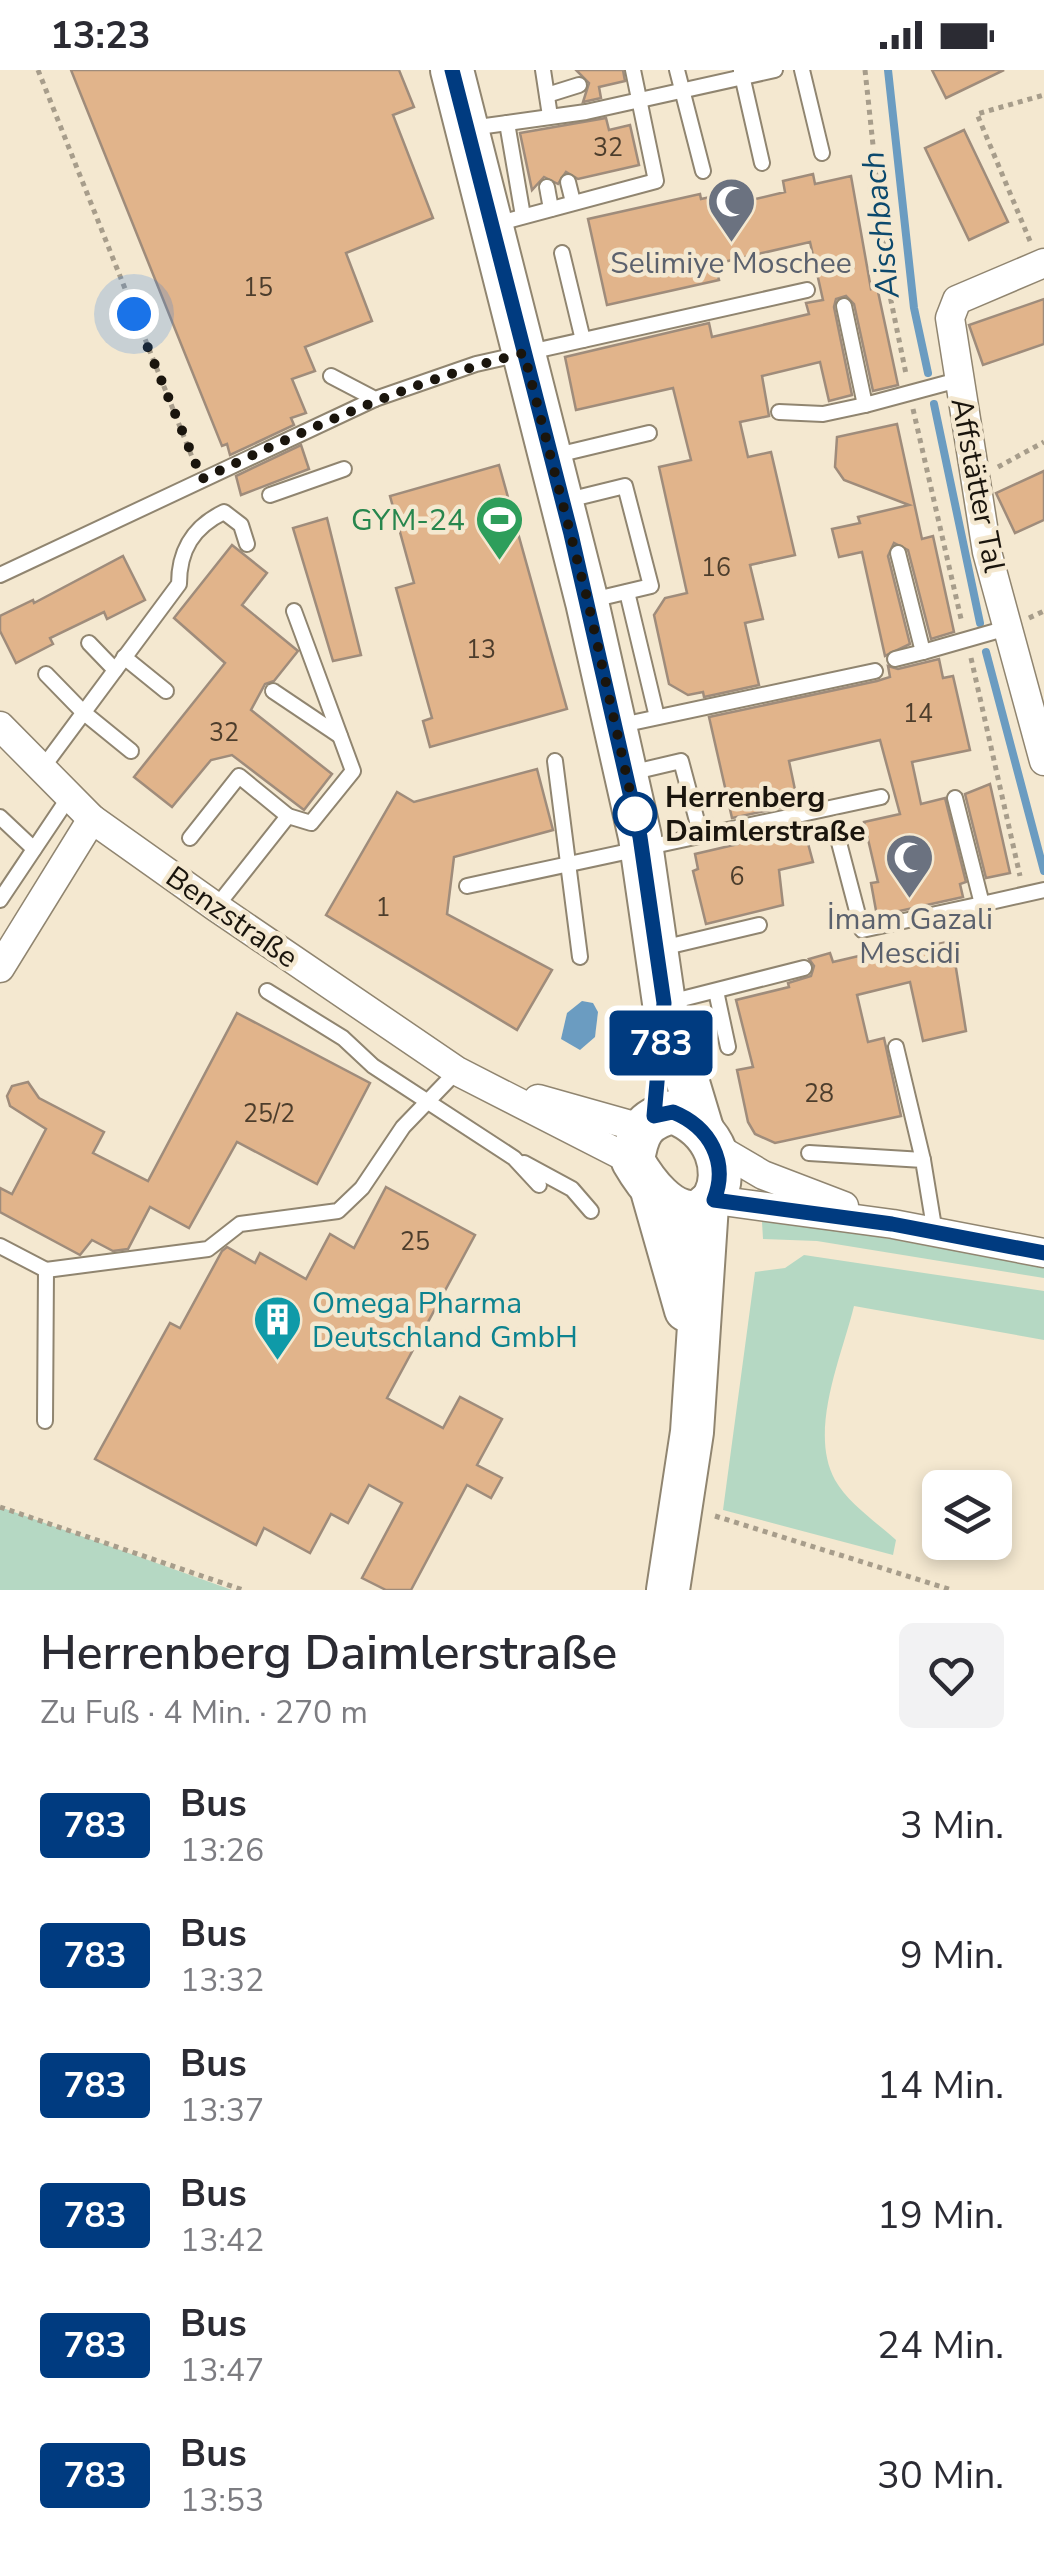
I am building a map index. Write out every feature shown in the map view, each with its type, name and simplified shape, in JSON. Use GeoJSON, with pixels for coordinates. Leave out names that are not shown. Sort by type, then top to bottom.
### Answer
{"type":"FeatureCollection","features":[{"type":"Feature","properties":{"kind":"main road"},"geometry":{"type":"LineString","coordinates":[[452,70],[486,126],[507,221],[524,353],[563,501],[607,597],[637,721],[627,774],[642,848],[664,1003],[722,1180],[711,1202],[694,1350],[692,1432],[668,1590]]}},
{"type":"Feature","properties":{"kind":"main road"},"geometry":{"type":"LineString","coordinates":[[664,1003],[645,1150],[680,1277],[694,1350]]}},
{"type":"Feature","properties":{"kind":"main road"},"geometry":{"type":"LineString","coordinates":[[645,1150],[673,1112],[707,1137]]}},
{"type":"Feature","properties":{"kind":"main road"},"geometry":{"type":"LineString","coordinates":[[645,1150],[676,1213],[696,1212],[711,1202]]}},
{"type":"Feature","properties":{"kind":"street","name":"Affstätter Tal"},"geometry":{"type":"LineString","coordinates":[[1041,264],[958,300],[950,318],[973,481],[1044,760]]}},
{"type":"Feature","properties":{"kind":"street","name":"Benzstraße"},"geometry":{"type":"LineString","coordinates":[[0,726],[40,771],[92,819],[457,1071],[645,1150]]}},
{"type":"Feature","properties":{"kind":"street"},"geometry":{"type":"LineString","coordinates":[[0,968],[92,819]]}},
{"type":"Feature","properties":{"kind":"street"},"geometry":{"type":"LineString","coordinates":[[707,1137],[763,1175],[892,1224]]}},
{"type":"Feature","properties":{"kind":"street"},"geometry":{"type":"LineString","coordinates":[[711,1202],[892,1224],[1044,1253]]}},
{"type":"Feature","properties":{"kind":"lane"},"geometry":{"type":"LineString","coordinates":[[543,70],[553,119]]}},
{"type":"Feature","properties":{"kind":"lane"},"geometry":{"type":"LineString","coordinates":[[507,221],[656,181],[633,70],[618,76]]}},
{"type":"Feature","properties":{"kind":"lane"},"geometry":{"type":"LineString","coordinates":[[677,70],[702,171]]}},
{"type":"Feature","properties":{"kind":"lane"},"geometry":{"type":"LineString","coordinates":[[486,126],[532,125],[742,74],[776,70]]}},
{"type":"Feature","properties":{"kind":"lane"},"geometry":{"type":"LineString","coordinates":[[802,70],[822,153]]}},
{"type":"Feature","properties":{"kind":"lane"},"geometry":{"type":"LineString","coordinates":[[742,74],[762,163]]}},
{"type":"Feature","properties":{"kind":"lane"},"geometry":{"type":"LineString","coordinates":[[547,94],[579,85]]}},
{"type":"Feature","properties":{"kind":"lane"},"geometry":{"type":"LineString","coordinates":[[568,182],[573,202]]}},
{"type":"Feature","properties":{"kind":"lane"},"geometry":{"type":"LineString","coordinates":[[546,187],[551,209]]}},
{"type":"Feature","properties":{"kind":"lane"},"geometry":{"type":"LineString","coordinates":[[562,252],[583,340]]}},
{"type":"Feature","properties":{"kind":"lane"},"geometry":{"type":"LineString","coordinates":[[0,575],[375,398],[476,364],[808,290]]}},
{"type":"Feature","properties":{"kind":"lane"},"geometry":{"type":"LineString","coordinates":[[844,306],[865,405]]}},
{"type":"Feature","properties":{"kind":"lane"},"geometry":{"type":"LineString","coordinates":[[331,376],[375,398]]}},
{"type":"Feature","properties":{"kind":"lane"},"geometry":{"type":"LineString","coordinates":[[780,412],[822,414],[958,380]]}},
{"type":"Feature","properties":{"kind":"lane"},"geometry":{"type":"LineString","coordinates":[[551,456],[649,433]]}},
{"type":"Feature","properties":{"kind":"lane"},"geometry":{"type":"LineString","coordinates":[[270,495],[344,469]]}},
{"type":"Feature","properties":{"kind":"lane"},"geometry":{"type":"LineString","coordinates":[[563,501],[625,486],[651,586],[607,597]]}},
{"type":"Feature","properties":{"kind":"lane"},"geometry":{"type":"LineString","coordinates":[[40,771],[179,584],[179,559],[202,522],[224,512],[241,525],[247,544]]}},
{"type":"Feature","properties":{"kind":"lane"},"geometry":{"type":"LineString","coordinates":[[898,553],[923,652]]}},
{"type":"Feature","properties":{"kind":"lane"},"geometry":{"type":"LineString","coordinates":[[190,838],[239,776],[288,816],[311,823],[353,771],[294,612]]}},
{"type":"Feature","properties":{"kind":"lane"},"geometry":{"type":"LineString","coordinates":[[895,659],[1008,628]]}},
{"type":"Feature","properties":{"kind":"lane"},"geometry":{"type":"LineString","coordinates":[[89,643],[166,691]]}},
{"type":"Feature","properties":{"kind":"lane"},"geometry":{"type":"LineString","coordinates":[[637,721],[875,671]]}},
{"type":"Feature","properties":{"kind":"lane"},"geometry":{"type":"LineString","coordinates":[[46,674],[83,712],[131,751]]}},
{"type":"Feature","properties":{"kind":"lane"},"geometry":{"type":"LineString","coordinates":[[273,691],[340,737]]}},
{"type":"Feature","properties":{"kind":"lane"},"geometry":{"type":"LineString","coordinates":[[555,761],[580,957]]}},
{"type":"Feature","properties":{"kind":"lane"},"geometry":{"type":"LineString","coordinates":[[627,774],[681,761],[701,836]]}},
{"type":"Feature","properties":{"kind":"lane"},"geometry":{"type":"LineString","coordinates":[[0,900],[69,797]]}},
{"type":"Feature","properties":{"kind":"lane"},"geometry":{"type":"LineString","coordinates":[[468,886],[881,797]]}},
{"type":"Feature","properties":{"kind":"lane"},"geometry":{"type":"LineString","coordinates":[[955,798],[982,904]]}},
{"type":"Feature","properties":{"kind":"lane"},"geometry":{"type":"LineString","coordinates":[[216,907],[288,816]]}},
{"type":"Feature","properties":{"kind":"lane"},"geometry":{"type":"LineString","coordinates":[[0,818],[34,849]]}},
{"type":"Feature","properties":{"kind":"lane"},"geometry":{"type":"LineString","coordinates":[[837,835],[862,930],[1044,890]]}},
{"type":"Feature","properties":{"kind":"lane"},"geometry":{"type":"LineString","coordinates":[[656,949],[759,925]]}},
{"type":"Feature","properties":{"kind":"lane"},"geometry":{"type":"LineString","coordinates":[[664,1003],[804,968]]}},
{"type":"Feature","properties":{"kind":"lane"},"geometry":{"type":"LineString","coordinates":[[716,990],[728,1047]]}},
{"type":"Feature","properties":{"kind":"lane"},"geometry":{"type":"LineString","coordinates":[[267,991],[514,1158],[572,1189],[591,1211]]}},
{"type":"Feature","properties":{"kind":"lane"},"geometry":{"type":"LineString","coordinates":[[896,1047],[923,1160],[935,1234]]}},
{"type":"Feature","properties":{"kind":"lane"},"geometry":{"type":"LineString","coordinates":[[0,1246],[46,1270],[208,1249],[240,1224],[338,1212],[362,1188],[403,1127],[457,1071]]}},
{"type":"Feature","properties":{"kind":"lane"},"geometry":{"type":"LineString","coordinates":[[809,1153],[923,1160]]}},
{"type":"Feature","properties":{"kind":"lane"},"geometry":{"type":"LineString","coordinates":[[514,1158],[539,1185]]}},
{"type":"Feature","properties":{"kind":"lane"},"geometry":{"type":"LineString","coordinates":[[45,1421],[46,1270]]}},
{"type":"Feature","properties":{"kind":"path"},"geometry":{"type":"LineString","coordinates":[[38,70],[202,479]]}},
{"type":"Feature","properties":{"kind":"path"},"geometry":{"type":"LineString","coordinates":[[865,70],[888,286],[1024,894]]}},
{"type":"Feature","properties":{"kind":"path"},"geometry":{"type":"LineString","coordinates":[[1041,264],[978,114],[1044,94]]}},
{"type":"Feature","properties":{"kind":"path"},"geometry":{"type":"LineString","coordinates":[[973,481],[1044,442]]}},
{"type":"Feature","properties":{"kind":"path"},"geometry":{"type":"LineString","coordinates":[[0,1507],[243,1590]]}},
{"type":"Feature","properties":{"kind":"path"},"geometry":{"type":"LineString","coordinates":[[715,1516],[952,1590]]}},
{"type":"Feature","properties":{"kind":"green space"},"geometry":{"type":"Polygon","coordinates":[[[762,1222],[807,1224],[1044,1267],[1044,1278],[817,1241],[763,1239],[762,1222]]]}},
{"type":"Feature","properties":{"kind":"green space"},"geometry":{"type":"Polygon","coordinates":[[[804,1255],[1044,1291],[1044,1340],[854,1306],[830,1393],[825,1439],[828,1461],[847,1497],[896,1540],[893,1555],[723,1510],[755,1272],[785,1268],[804,1255]]]}},
{"type":"Feature","properties":{"kind":"green space"},"geometry":{"type":"Polygon","coordinates":[[[0,1507],[232,1590],[0,1590],[0,1507]]]}},
{"type":"Feature","properties":{"kind":"water"},"geometry":{"type":"Polygon","coordinates":[[[582,1001],[593,1003],[598,1012],[595,1037],[580,1050],[561,1039],[567,1013],[582,1001]]]}},
{"type":"Feature","properties":{"kind":"building"},"geometry":{"type":"Polygon","coordinates":[[[71,70],[399,70],[414,107],[393,115],[433,218],[346,253],[372,321],[305,347],[315,371],[292,379],[306,413],[291,418],[294,425],[230,455],[227,444],[222,446],[71,70]]]}},
{"type":"Feature","properties":{"kind":"building"},"geometry":{"type":"Polygon","coordinates":[[[576,70],[623,70],[625,81],[599,87],[601,98],[583,102],[589,83],[576,70]]]}},
{"type":"Feature","properties":{"kind":"building"},"geometry":{"type":"Polygon","coordinates":[[[932,70],[1004,70],[946,98],[932,70]]]}},
{"type":"Feature","properties":{"kind":"building"},"geometry":{"type":"Polygon","coordinates":[[[606,118],[609,130],[630,125],[639,165],[578,179],[566,172],[558,184],[544,177],[532,190],[520,133],[606,118]]]}},
{"type":"Feature","properties":{"kind":"building"},"geometry":{"type":"Polygon","coordinates":[[[964,130],[1008,222],[969,240],[925,148],[964,130]]]}},
{"type":"Feature","properties":{"kind":"building"},"geometry":{"type":"Polygon","coordinates":[[[813,174],[815,184],[851,176],[871,289],[877,287],[898,385],[873,391],[854,304],[846,296],[836,299],[834,307],[852,395],[829,401],[820,362],[762,376],[769,416],[740,422],[748,457],[771,452],[795,555],[750,565],[763,619],[745,623],[759,685],[704,697],[703,692],[688,695],[669,684],[654,615],[665,598],[687,593],[659,467],[691,460],[673,388],[576,410],[565,357],[709,323],[712,337],[809,314],[806,303],[823,300],[810,242],[715,264],[719,280],[607,305],[588,219],[700,194],[701,199],[744,190],[747,201],[785,192],[783,181],[813,174]]]}},
{"type":"Feature","properties":{"kind":"building"},"geometry":{"type":"Polygon","coordinates":[[[1044,299],[1044,344],[983,365],[969,325],[1044,299]]]}},
{"type":"Feature","properties":{"kind":"building"},"geometry":{"type":"Polygon","coordinates":[[[897,424],[922,539],[933,536],[954,632],[931,639],[908,550],[894,543],[888,556],[910,644],[885,656],[862,552],[839,557],[832,529],[860,523],[858,517],[909,505],[844,480],[835,467],[837,437],[897,424]]]}},
{"type":"Feature","properties":{"kind":"building"},"geometry":{"type":"Polygon","coordinates":[[[301,445],[309,469],[241,495],[236,476],[301,445]]]}},
{"type":"Feature","properties":{"kind":"building"},"geometry":{"type":"Polygon","coordinates":[[[499,465],[567,709],[430,747],[423,721],[432,718],[396,588],[414,583],[390,496],[499,465]]]}},
{"type":"Feature","properties":{"kind":"building"},"geometry":{"type":"Polygon","coordinates":[[[1044,471],[1044,520],[1015,533],[996,493],[1044,471]]]}},
{"type":"Feature","properties":{"kind":"building"},"geometry":{"type":"Polygon","coordinates":[[[327,518],[361,655],[333,661],[293,528],[327,518]]]}},
{"type":"Feature","properties":{"kind":"building"},"geometry":{"type":"Polygon","coordinates":[[[232,545],[267,573],[242,605],[298,651],[274,681],[265,684],[251,710],[332,774],[304,810],[232,755],[211,760],[172,807],[134,777],[225,663],[174,618],[232,545]]]}},
{"type":"Feature","properties":{"kind":"building"},"geometry":{"type":"Polygon","coordinates":[[[123,556],[145,600],[107,619],[104,612],[50,638],[53,644],[16,663],[0,631],[0,616],[33,600],[34,603],[123,556]]]}},
{"type":"Feature","properties":{"kind":"building"},"geometry":{"type":"Polygon","coordinates":[[[939,659],[943,678],[953,676],[970,750],[912,762],[921,804],[945,798],[966,882],[960,884],[963,897],[877,916],[871,883],[878,882],[864,822],[900,814],[880,740],[789,761],[798,804],[732,818],[709,717],[877,681],[890,677],[888,666],[898,669],[939,659]]]}},
{"type":"Feature","properties":{"kind":"building"},"geometry":{"type":"Polygon","coordinates":[[[537,769],[553,830],[454,857],[447,914],[552,970],[517,1030],[326,915],[397,792],[414,802],[537,769]]]}},
{"type":"Feature","properties":{"kind":"building"},"geometry":{"type":"Polygon","coordinates":[[[990,784],[1010,873],[986,878],[965,794],[990,784]]]}},
{"type":"Feature","properties":{"kind":"building"},"geometry":{"type":"Polygon","coordinates":[[[803,825],[813,862],[779,870],[783,905],[706,924],[693,871],[698,869],[695,854],[738,844],[737,839],[803,825]]]}},
{"type":"Feature","properties":{"kind":"building"},"geometry":{"type":"Polygon","coordinates":[[[947,942],[951,962],[955,962],[966,1031],[923,1041],[910,982],[857,995],[868,1042],[884,1038],[901,1116],[775,1143],[755,1134],[748,1122],[737,1070],[753,1067],[736,1000],[789,987],[788,983],[811,976],[814,966],[809,959],[830,953],[833,962],[947,942]]]}},
{"type":"Feature","properties":{"kind":"building"},"geometry":{"type":"Polygon","coordinates":[[[237,1013],[370,1083],[317,1184],[237,1142],[189,1228],[150,1207],[128,1249],[113,1251],[92,1240],[80,1255],[0,1212],[0,1188],[12,1194],[46,1129],[10,1106],[7,1096],[12,1086],[28,1082],[39,1098],[104,1132],[93,1153],[148,1181],[237,1013]]]}},
{"type":"Feature","properties":{"kind":"building","name":"Omega Pharma Deutschland GmbH"},"geometry":{"type":"Polygon","coordinates":[[[386,1187],[475,1235],[387,1398],[443,1428],[460,1397],[502,1419],[477,1465],[502,1478],[491,1498],[467,1485],[411,1590],[386,1590],[362,1578],[402,1503],[369,1485],[348,1523],[331,1514],[310,1553],[264,1528],[256,1545],[95,1459],[170,1323],[180,1328],[222,1251],[227,1247],[255,1263],[260,1253],[306,1279],[330,1234],[354,1248],[386,1187]]]}},
{"type":"Feature","properties":{"kind":"waterway","name":"Aischbach"},"geometry":{"type":"LineString","coordinates":[[888,70],[914,308],[928,373]]}},
{"type":"Feature","properties":{"kind":"waterway","name":"Aischbach"},"geometry":{"type":"LineString","coordinates":[[934,404],[980,623]]}},
{"type":"Feature","properties":{"kind":"waterway","name":"Aischbach"},"geometry":{"type":"LineString","coordinates":[[986,652],[1044,871]]}},
{"type":"Feature","properties":{"kind":"bus line","name":"783"},"geometry":{"type":"LineString","coordinates":[[452,70],[571,534],[640,837],[664,1003],[654,1116],[673,1112],[702,1129],[712,1145],[722,1180],[714,1200],[892,1224],[1044,1253]]}},
{"type":"Feature","properties":{"kind":"place","name":"Selimiye Moschee"},"geometry":{"type":"Point","coordinates":[731,244]}},
{"type":"Feature","properties":{"kind":"place","name":"GYM-24"},"geometry":{"type":"Point","coordinates":[500,562]}},
{"type":"Feature","properties":{"kind":"place","name":"Herrenberg Daimlerstraße"},"geometry":{"type":"Point","coordinates":[635,814]}},
{"type":"Feature","properties":{"kind":"place","name":"İmam Gazali Mescidi"},"geometry":{"type":"Point","coordinates":[910,900]}},
{"type":"Feature","properties":{"kind":"place","name":"Omega Pharma Deutschland GmbH"},"geometry":{"type":"Point","coordinates":[277,1362]}},
{"type":"Feature","properties":{"kind":"route"},"geometry":{"type":"LineString","coordinates":[[134,314],[202,479],[375,398],[476,364],[524,353],[588,602],[635,814]]}}]}
